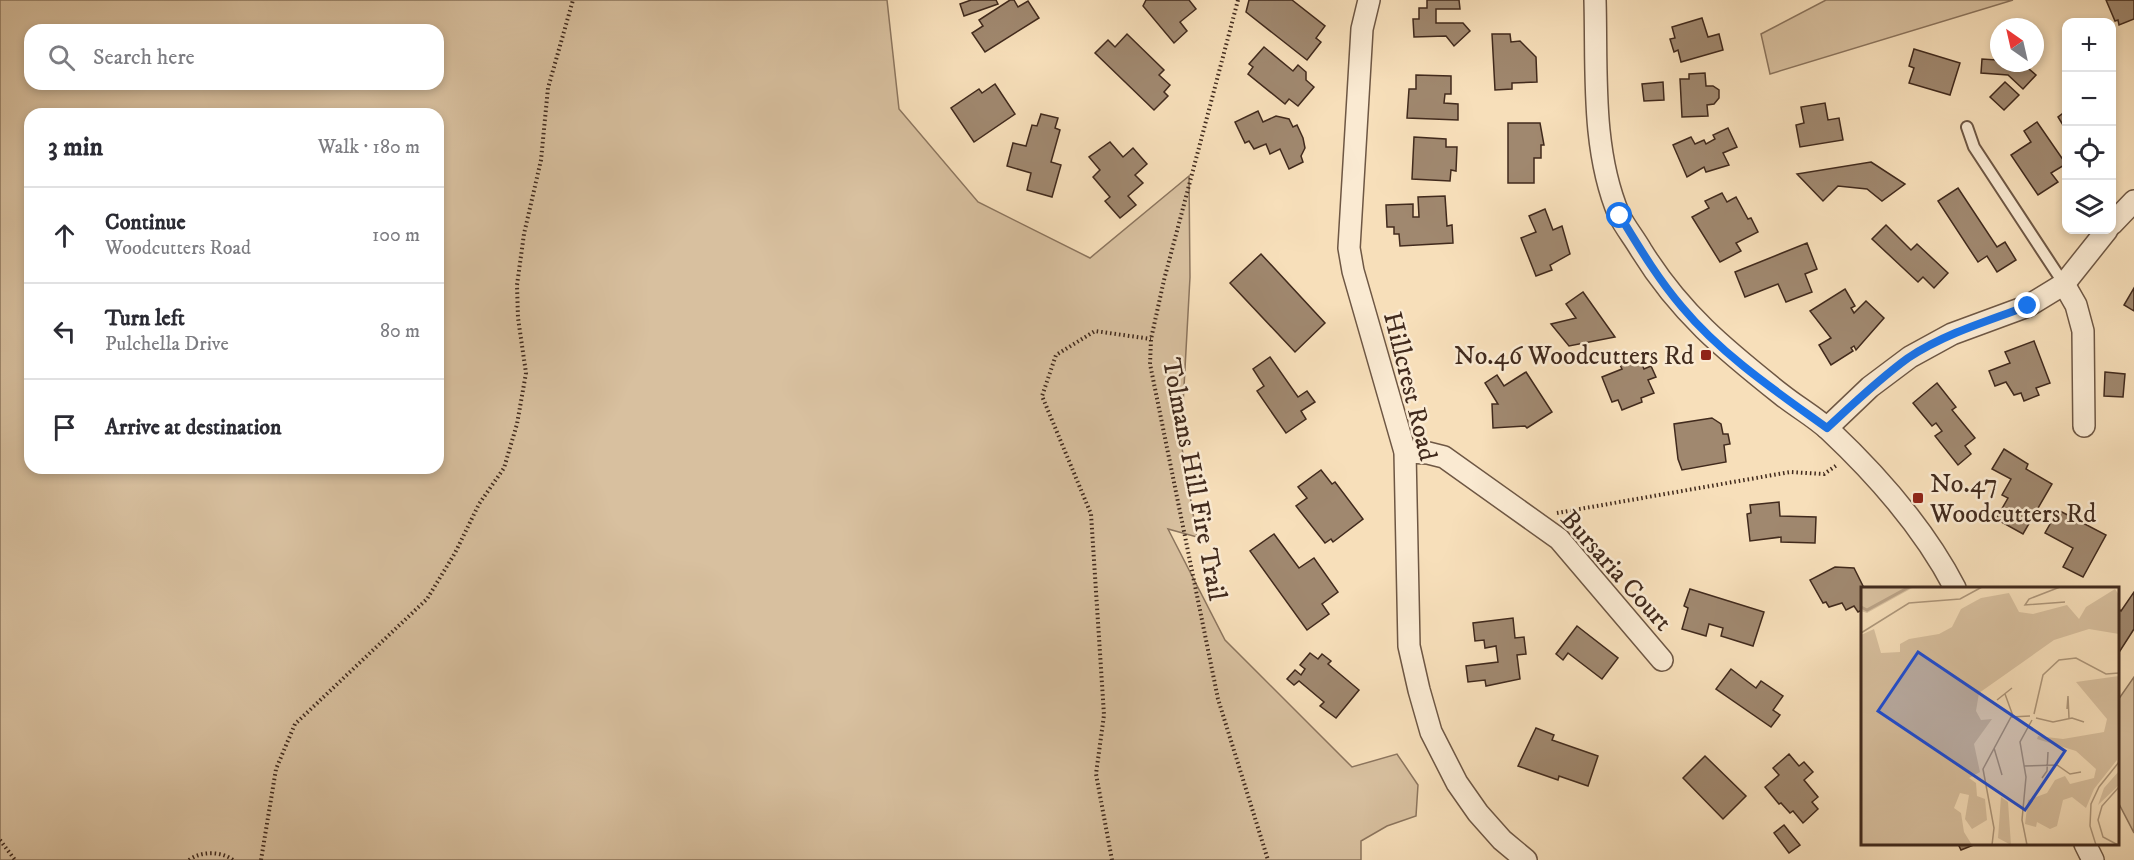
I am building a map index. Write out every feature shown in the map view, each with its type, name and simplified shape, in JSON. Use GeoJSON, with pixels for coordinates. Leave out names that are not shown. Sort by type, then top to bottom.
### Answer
{"type":"FeatureCollection","features":[{"type":"Feature","properties":{"kind":"street","name":"Hillcrest Road"},"geometry":{"type":"LineString","coordinates":[[1369,0],[1362,29],[1349,248],[1353,271],[1405,452],[1409,646],[1431,732],[1457,783],[1486,822],[1526,860]]}},
{"type":"Feature","properties":{"kind":"street"},"geometry":{"type":"LineString","coordinates":[[1595,0],[1599,129],[1606,173],[1620,216],[1655,273],[1683,309],[1714,341],[1827,428],[1875,476],[1917,525],[1937,553],[1954,587]]}},
{"type":"Feature","properties":{"kind":"street"},"geometry":{"type":"LineString","coordinates":[[2116,220],[2134,201]]}},
{"type":"Feature","properties":{"kind":"street"},"geometry":{"type":"LineString","coordinates":[[1827,428],[1870,387],[1910,357],[1952,334],[2028,306],[2064,284],[2104,234]]}},
{"type":"Feature","properties":{"kind":"street"},"geometry":{"type":"LineString","coordinates":[[2064,284],[2078,312],[2083,331],[2084,426]]}},
{"type":"Feature","properties":{"kind":"street","name":"Bursaria Court"},"geometry":{"type":"LineString","coordinates":[[1405,452],[1428,453],[1444,458],[1559,539],[1662,660]]}},
{"type":"Feature","properties":{"kind":"street"},"geometry":{"type":"LineString","coordinates":[[2086,845],[2093,860]]}},
{"type":"Feature","properties":{"kind":"lane"},"geometry":{"type":"LineString","coordinates":[[1967,127],[1974,147],[2064,284]]}},
{"type":"Feature","properties":{"kind":"path"},"geometry":{"type":"LineString","coordinates":[[261,860],[276,769],[295,724],[427,599],[455,554],[479,504],[504,468],[517,424],[526,373],[518,318],[517,285],[524,234],[541,160],[548,88],[573,0]]}},
{"type":"Feature","properties":{"kind":"path","name":"Tolmans Hill Fire Trail"},"geometry":{"type":"LineString","coordinates":[[1238,0],[1164,280],[1151,339],[1150,364],[1218,699],[1268,860]]}},
{"type":"Feature","properties":{"kind":"path"},"geometry":{"type":"LineString","coordinates":[[1112,860],[1096,774],[1104,714],[1091,514],[1042,396],[1056,355],[1095,331],[1151,339]]}},
{"type":"Feature","properties":{"kind":"path"},"geometry":{"type":"LineString","coordinates":[[1577,510],[1790,472],[1824,474]]}},
{"type":"Feature","properties":{"kind":"path"},"geometry":{"type":"LineString","coordinates":[[0,840],[15,860]]}},
{"type":"Feature","properties":{"kind":"path"},"geometry":{"type":"LineString","coordinates":[[189,860],[209,853],[226,855],[233,860]]}},
{"type":"Feature","properties":{"kind":"shaded area"},"geometry":{"type":"Polygon","coordinates":[[[0,0],[887,0],[899,109],[978,202],[1090,258],[1189,176],[1190,277],[1181,442],[1197,537],[1168,529],[1225,640],[1352,767],[1397,754],[1418,785],[1416,816],[1387,826],[1361,841],[1361,860],[0,860],[0,0]]]}},
{"type":"Feature","properties":{"kind":"shaded area"},"geometry":{"type":"Polygon","coordinates":[[[1826,0],[2013,0],[1770,74],[1761,34],[1826,0]]]}},
{"type":"Feature","properties":{"kind":"shaded area"},"geometry":{"type":"Polygon","coordinates":[[[2134,677],[2134,833],[2119,804],[2119,699],[2134,677]]]}},
{"type":"Feature","properties":{"kind":"building"},"geometry":{"type":"Polygon","coordinates":[[[971,0],[996,0],[998,4],[964,16],[960,4],[971,0]]]}},
{"type":"Feature","properties":{"kind":"building"},"geometry":{"type":"Polygon","coordinates":[[[1010,0],[1014,0],[1018,7],[1028,1],[1039,18],[985,52],[972,33],[983,26],[979,20],[1010,0]]]}},
{"type":"Feature","properties":{"kind":"building"},"geometry":{"type":"Polygon","coordinates":[[[1146,0],[1189,0],[1196,9],[1180,22],[1187,31],[1174,43],[1143,6],[1146,0]]]}},
{"type":"Feature","properties":{"kind":"building"},"geometry":{"type":"Polygon","coordinates":[[[1249,0],[1292,0],[1325,26],[1316,38],[1321,42],[1307,60],[1246,12],[1249,0]]]}},
{"type":"Feature","properties":{"kind":"building"},"geometry":{"type":"Polygon","coordinates":[[[1427,0],[1459,0],[1460,9],[1436,9],[1436,23],[1463,23],[1470,31],[1454,46],[1446,36],[1414,37],[1413,19],[1419,19],[1419,8],[1427,8],[1427,0]]]}},
{"type":"Feature","properties":{"kind":"building"},"geometry":{"type":"Polygon","coordinates":[[[2106,0],[2134,0],[2134,19],[2119,25],[2118,20],[2114,18],[2106,0]]]}},
{"type":"Feature","properties":{"kind":"building"},"geometry":{"type":"Polygon","coordinates":[[[1702,18],[1708,37],[1719,34],[1723,50],[1681,62],[1678,50],[1674,52],[1670,39],[1675,38],[1672,27],[1702,18]]]}},
{"type":"Feature","properties":{"kind":"building"},"geometry":{"type":"Polygon","coordinates":[[[1127,34],[1164,70],[1159,75],[1170,85],[1164,92],[1168,96],[1154,110],[1095,53],[1108,40],[1115,47],[1127,34]]]}},
{"type":"Feature","properties":{"kind":"building"},"geometry":{"type":"Polygon","coordinates":[[[1492,34],[1510,34],[1511,42],[1520,41],[1536,57],[1537,82],[1512,83],[1512,89],[1495,90],[1492,34]]]}},
{"type":"Feature","properties":{"kind":"building"},"geometry":{"type":"Polygon","coordinates":[[[1264,47],[1293,71],[1298,65],[1306,72],[1306,80],[1314,87],[1298,106],[1289,99],[1285,104],[1248,74],[1253,67],[1249,64],[1264,47]]]}},
{"type":"Feature","properties":{"kind":"building"},"geometry":{"type":"Polygon","coordinates":[[[1914,49],[1960,63],[1950,95],[1909,83],[1914,68],[1909,66],[1914,49]]]}},
{"type":"Feature","properties":{"kind":"building"},"geometry":{"type":"Polygon","coordinates":[[[1982,59],[1990,60],[1990,72],[2032,72],[2036,75],[2023,89],[2008,75],[1981,73],[1982,59]]]}},
{"type":"Feature","properties":{"kind":"building"},"geometry":{"type":"Polygon","coordinates":[[[1705,73],[1706,86],[1713,86],[1719,90],[1719,98],[1714,104],[1707,105],[1708,116],[1682,117],[1680,79],[1689,79],[1689,74],[1705,73]]]}},
{"type":"Feature","properties":{"kind":"building"},"geometry":{"type":"Polygon","coordinates":[[[1416,75],[1451,76],[1451,94],[1445,94],[1444,103],[1458,104],[1458,120],[1407,118],[1409,89],[1416,89],[1416,75]]]}},
{"type":"Feature","properties":{"kind":"building"},"geometry":{"type":"Polygon","coordinates":[[[1663,82],[1664,100],[1644,101],[1642,84],[1663,82]]]}},
{"type":"Feature","properties":{"kind":"building"},"geometry":{"type":"Polygon","coordinates":[[[2005,82],[2019,95],[2004,110],[1990,97],[2005,82]]]}},
{"type":"Feature","properties":{"kind":"building"},"geometry":{"type":"Polygon","coordinates":[[[995,84],[1015,114],[974,142],[951,108],[979,89],[982,93],[995,84]]]}},
{"type":"Feature","properties":{"kind":"building"},"geometry":{"type":"Polygon","coordinates":[[[1825,103],[1828,120],[1839,118],[1843,140],[1800,147],[1796,125],[1804,123],[1801,107],[1825,103]]]}},
{"type":"Feature","properties":{"kind":"building"},"geometry":{"type":"Polygon","coordinates":[[[1258,111],[1263,122],[1276,116],[1289,119],[1293,127],[1297,125],[1305,148],[1301,156],[1303,162],[1289,169],[1280,149],[1270,154],[1266,144],[1254,149],[1249,141],[1245,143],[1235,122],[1258,111]]]}},
{"type":"Feature","properties":{"kind":"building"},"geometry":{"type":"Polygon","coordinates":[[[1041,114],[1058,118],[1055,128],[1060,130],[1051,162],[1061,165],[1052,197],[1027,190],[1031,173],[1007,166],[1013,143],[1026,146],[1032,125],[1037,126],[1041,114]]]}},
{"type":"Feature","properties":{"kind":"building"},"geometry":{"type":"Polygon","coordinates":[[[2037,122],[2062,158],[2062,166],[2051,173],[2058,182],[2038,195],[2011,155],[2031,142],[2024,131],[2037,122]]]}},
{"type":"Feature","properties":{"kind":"building"},"geometry":{"type":"Polygon","coordinates":[[[1508,123],[1540,123],[1544,145],[1541,145],[1541,158],[1534,158],[1534,183],[1508,183],[1508,123]]]}},
{"type":"Feature","properties":{"kind":"building"},"geometry":{"type":"Polygon","coordinates":[[[1728,128],[1737,147],[1723,153],[1729,165],[1706,172],[1704,167],[1687,177],[1673,145],[1691,137],[1695,144],[1704,140],[1706,144],[1715,139],[1713,135],[1728,128]]]}},
{"type":"Feature","properties":{"kind":"building"},"geometry":{"type":"Polygon","coordinates":[[[1414,137],[1446,139],[1446,147],[1457,147],[1456,171],[1451,170],[1450,181],[1412,179],[1414,137]]]}},
{"type":"Feature","properties":{"kind":"building"},"geometry":{"type":"Polygon","coordinates":[[[1110,142],[1123,157],[1133,148],[1147,164],[1135,175],[1143,183],[1128,196],[1136,205],[1120,218],[1105,201],[1110,197],[1093,177],[1100,170],[1089,157],[1110,142]]]}},
{"type":"Feature","properties":{"kind":"building"},"geometry":{"type":"Polygon","coordinates":[[[1871,162],[1905,184],[1882,201],[1867,189],[1838,186],[1823,201],[1797,174],[1871,162]]]}},
{"type":"Feature","properties":{"kind":"building"},"geometry":{"type":"Polygon","coordinates":[[[1958,188],[1997,247],[2005,242],[2016,260],[1997,272],[1987,256],[1978,262],[1938,201],[1958,188]]]}},
{"type":"Feature","properties":{"kind":"building"},"geometry":{"type":"Polygon","coordinates":[[[1722,193],[1727,202],[1736,197],[1758,232],[1736,243],[1741,251],[1720,262],[1692,217],[1709,208],[1705,201],[1722,193]]]}},
{"type":"Feature","properties":{"kind":"building"},"geometry":{"type":"Polygon","coordinates":[[[1445,196],[1447,226],[1452,225],[1453,243],[1400,246],[1399,234],[1394,234],[1394,227],[1387,227],[1386,205],[1413,204],[1413,217],[1419,217],[1418,197],[1445,196]]]}},
{"type":"Feature","properties":{"kind":"building"},"geometry":{"type":"Polygon","coordinates":[[[1545,209],[1553,230],[1562,226],[1570,254],[1550,265],[1552,270],[1536,276],[1521,238],[1536,232],[1529,216],[1545,209]]]}},
{"type":"Feature","properties":{"kind":"building"},"geometry":{"type":"Polygon","coordinates":[[[1886,225],[1911,250],[1917,244],[1948,273],[1934,288],[1923,277],[1918,282],[1872,239],[1886,225]]]}},
{"type":"Feature","properties":{"kind":"building"},"geometry":{"type":"Polygon","coordinates":[[[1807,243],[1817,269],[1805,274],[1812,292],[1786,302],[1778,284],[1745,297],[1735,272],[1807,243]]]}},
{"type":"Feature","properties":{"kind":"building"},"geometry":{"type":"Polygon","coordinates":[[[1261,254],[1325,323],[1295,352],[1230,283],[1261,254]]]}},
{"type":"Feature","properties":{"kind":"building"},"geometry":{"type":"Polygon","coordinates":[[[2134,288],[2134,311],[2124,305],[2134,288]]]}},
{"type":"Feature","properties":{"kind":"building"},"geometry":{"type":"Polygon","coordinates":[[[1845,289],[1855,306],[1851,308],[1854,313],[1866,301],[1884,318],[1856,350],[1854,346],[1851,348],[1853,351],[1831,365],[1819,345],[1831,338],[1810,311],[1845,289]]]}},
{"type":"Feature","properties":{"kind":"building"},"geometry":{"type":"Polygon","coordinates":[[[1583,292],[1615,337],[1569,346],[1551,324],[1576,318],[1566,304],[1583,292]]]}},
{"type":"Feature","properties":{"kind":"building"},"geometry":{"type":"Polygon","coordinates":[[[2034,341],[2050,383],[2036,388],[2039,395],[2024,401],[2021,393],[2014,395],[2006,382],[1995,386],[1989,371],[2010,363],[2005,352],[2034,341]]]}},
{"type":"Feature","properties":{"kind":"building"},"geometry":{"type":"Polygon","coordinates":[[[1270,357],[1298,397],[1307,391],[1315,402],[1301,411],[1306,419],[1286,433],[1257,391],[1264,386],[1253,369],[1270,357]]]}},
{"type":"Feature","properties":{"kind":"building"},"geometry":{"type":"Polygon","coordinates":[[[1639,357],[1644,369],[1651,366],[1656,377],[1648,380],[1654,393],[1641,398],[1642,402],[1622,410],[1618,400],[1612,402],[1602,377],[1622,369],[1620,365],[1639,357]]]}},
{"type":"Feature","properties":{"kind":"building"},"geometry":{"type":"Polygon","coordinates":[[[1526,372],[1552,412],[1527,428],[1525,426],[1493,428],[1492,404],[1498,404],[1485,383],[1497,375],[1504,386],[1526,372]]]}},
{"type":"Feature","properties":{"kind":"building"},"geometry":{"type":"Polygon","coordinates":[[[2105,372],[2125,374],[2123,397],[2104,396],[2105,372]]]}},
{"type":"Feature","properties":{"kind":"building"},"geometry":{"type":"Polygon","coordinates":[[[1937,383],[1956,407],[1952,410],[1975,438],[1965,446],[1971,454],[1958,465],[1935,436],[1942,431],[1936,423],[1932,426],[1913,403],[1937,383]]]}},
{"type":"Feature","properties":{"kind":"building"},"geometry":{"type":"Polygon","coordinates":[[[1712,418],[1721,424],[1723,434],[1728,434],[1730,444],[1724,445],[1726,462],[1682,470],[1678,459],[1674,424],[1712,418]]]}},
{"type":"Feature","properties":{"kind":"building"},"geometry":{"type":"Polygon","coordinates":[[[2004,449],[2028,464],[2026,469],[2052,484],[2023,534],[1996,519],[2008,498],[2002,495],[2011,479],[1992,469],[2004,449]]]}},
{"type":"Feature","properties":{"kind":"building"},"geometry":{"type":"Polygon","coordinates":[[[1321,470],[1332,484],[1335,482],[1363,519],[1333,542],[1331,539],[1325,543],[1296,506],[1307,498],[1298,487],[1321,470]]]}},
{"type":"Feature","properties":{"kind":"building"},"geometry":{"type":"Polygon","coordinates":[[[1779,502],[1780,516],[1816,517],[1815,543],[1781,542],[1781,537],[1750,541],[1747,514],[1751,513],[1750,505],[1779,502]]]}},
{"type":"Feature","properties":{"kind":"building"},"geometry":{"type":"Polygon","coordinates":[[[2058,510],[2106,535],[2083,577],[2063,567],[2073,548],[2045,533],[2058,510]]]}},
{"type":"Feature","properties":{"kind":"building"},"geometry":{"type":"Polygon","coordinates":[[[1274,534],[1299,568],[1314,558],[1338,592],[1322,604],[1329,614],[1307,630],[1250,551],[1274,534]]]}},
{"type":"Feature","properties":{"kind":"building"},"geometry":{"type":"Polygon","coordinates":[[[1835,567],[1854,568],[1864,587],[1861,587],[1861,610],[1858,612],[1854,606],[1846,610],[1842,603],[1829,607],[1826,602],[1823,603],[1810,580],[1835,567]]]}},
{"type":"Feature","properties":{"kind":"building"},"geometry":{"type":"Polygon","coordinates":[[[1690,589],[1764,612],[1753,646],[1721,636],[1723,628],[1709,624],[1706,636],[1682,629],[1688,608],[1684,606],[1690,589]]]}},
{"type":"Feature","properties":{"kind":"building"},"geometry":{"type":"Polygon","coordinates":[[[2134,592],[2134,629],[2119,652],[2119,609],[2121,611],[2134,592]]]}},
{"type":"Feature","properties":{"kind":"building"},"geometry":{"type":"Polygon","coordinates":[[[1513,618],[1515,638],[1524,637],[1526,654],[1517,655],[1520,679],[1486,686],[1485,680],[1468,682],[1466,666],[1498,662],[1496,646],[1485,648],[1484,640],[1475,641],[1473,623],[1513,618]]]}},
{"type":"Feature","properties":{"kind":"building"},"geometry":{"type":"Polygon","coordinates":[[[1577,626],[1618,658],[1602,679],[1568,653],[1563,660],[1556,654],[1577,626]]]}},
{"type":"Feature","properties":{"kind":"building"},"geometry":{"type":"Polygon","coordinates":[[[1310,653],[1318,659],[1322,654],[1331,661],[1328,664],[1359,690],[1336,718],[1320,706],[1324,702],[1299,681],[1294,685],[1287,679],[1295,670],[1301,675],[1305,669],[1300,665],[1310,653]]]}},
{"type":"Feature","properties":{"kind":"building"},"geometry":{"type":"Polygon","coordinates":[[[1731,669],[1756,688],[1761,681],[1783,696],[1773,710],[1780,715],[1771,727],[1716,689],[1731,669]]]}},
{"type":"Feature","properties":{"kind":"building"},"geometry":{"type":"Polygon","coordinates":[[[1536,728],[1554,735],[1552,740],[1598,756],[1588,786],[1559,776],[1558,780],[1518,766],[1536,728]]]}},
{"type":"Feature","properties":{"kind":"building"},"geometry":{"type":"Polygon","coordinates":[[[1789,754],[1799,766],[1804,762],[1813,772],[1804,780],[1818,797],[1812,802],[1818,809],[1803,823],[1793,811],[1790,813],[1781,803],[1779,804],[1765,787],[1779,775],[1773,768],[1789,754]]]}},
{"type":"Feature","properties":{"kind":"building"},"geometry":{"type":"Polygon","coordinates":[[[1705,756],[1746,796],[1723,819],[1683,778],[1705,756]]]}},
{"type":"Feature","properties":{"kind":"building"},"geometry":{"type":"Polygon","coordinates":[[[1784,825],[1800,845],[1789,853],[1774,833],[1784,825]]]}},
{"type":"Feature","properties":{"kind":"building"},"geometry":{"type":"Polygon","coordinates":[[[1958,845],[1974,845],[1961,850],[1958,845]]]}},
{"type":"Feature","properties":{"kind":"place","name":"No.46 Woodcutters Rd"},"geometry":{"type":"Point","coordinates":[1706,355]}},
{"type":"Feature","properties":{"kind":"place","name":"No.47 Woodcutters Rd"},"geometry":{"type":"Point","coordinates":[1918,498]}},
{"type":"Feature","properties":{"kind":"route"},"geometry":{"type":"LineString","coordinates":[[1620,216],[1655,273],[1683,309],[1714,341],[1827,428],[1870,387],[1910,357],[1952,334],[2028,306]]}}]}
